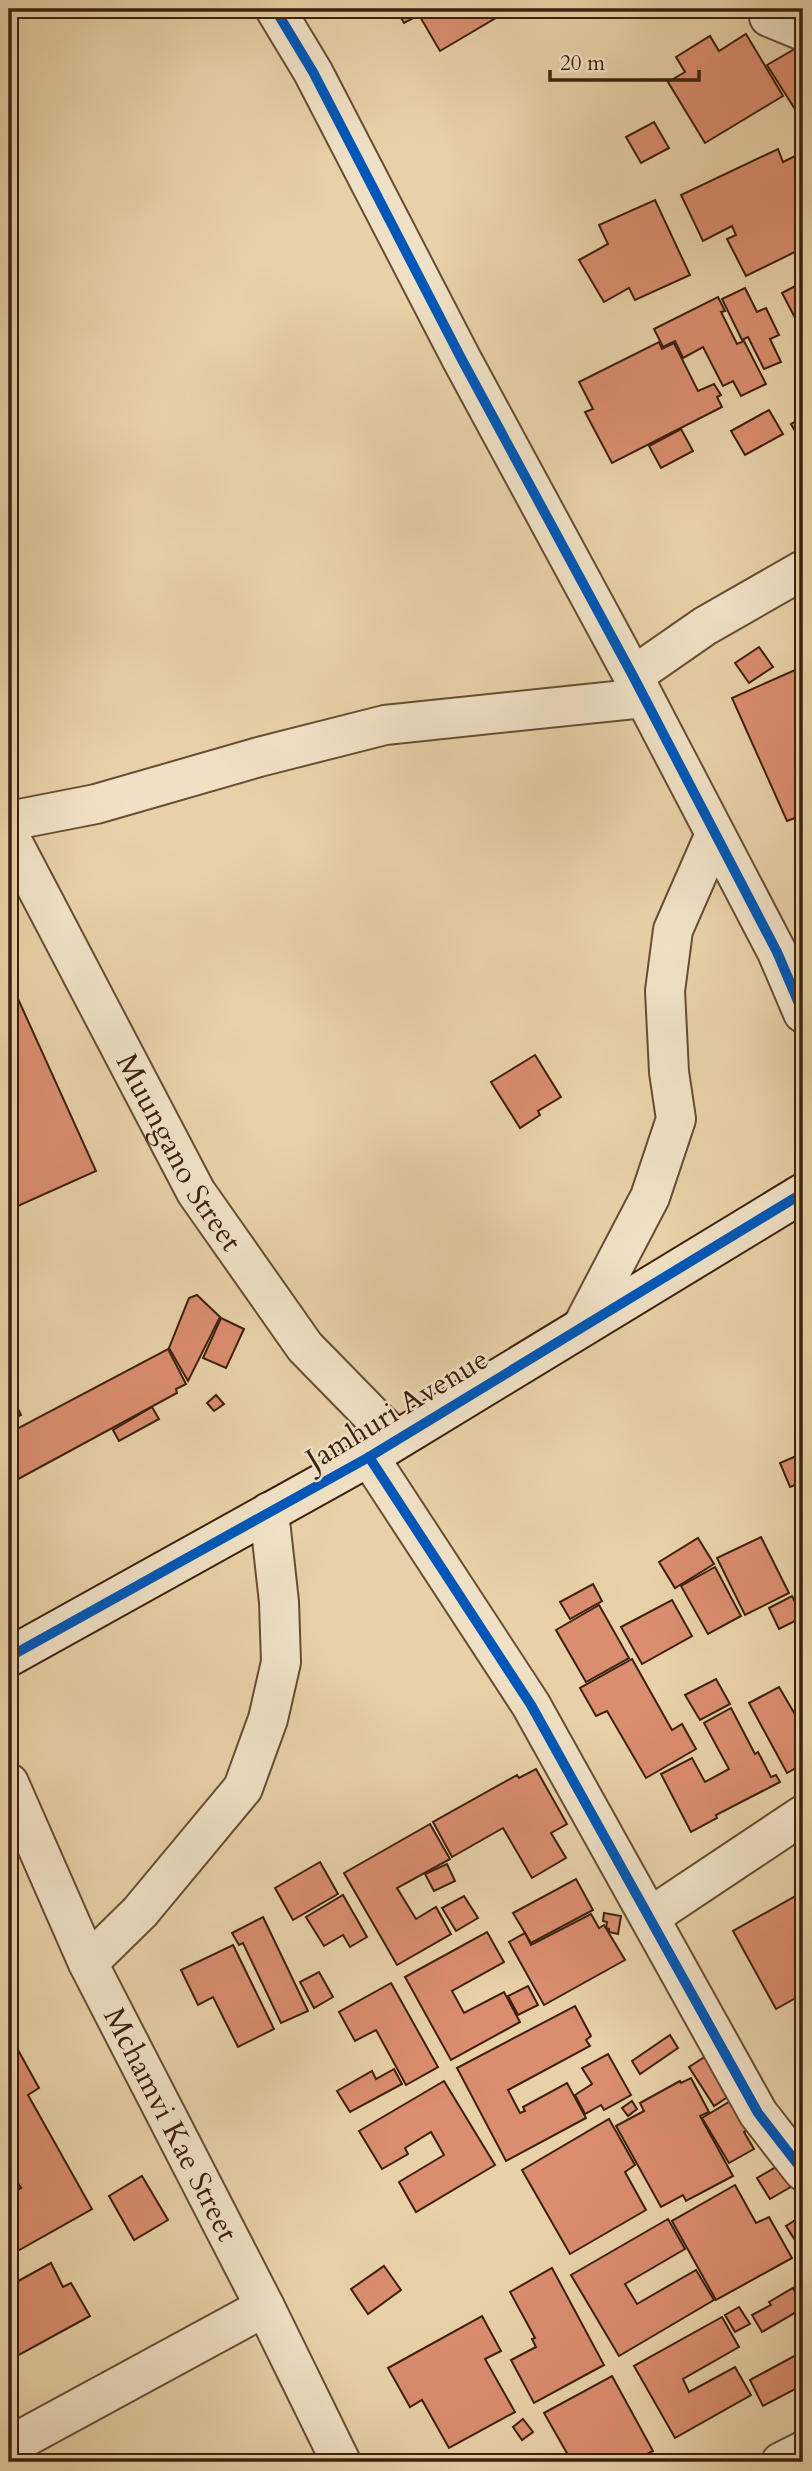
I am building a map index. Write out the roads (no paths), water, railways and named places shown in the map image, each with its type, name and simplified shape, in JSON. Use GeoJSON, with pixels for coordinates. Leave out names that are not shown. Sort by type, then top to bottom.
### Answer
{"type":"FeatureCollection","features":[{"type":"Feature","properties":{"kind":"street"},"geometry":{"type":"LineString","coordinates":[[275,9],[313,72],[461,358],[638,687],[777,952],[803,1013]]}},
{"type":"Feature","properties":{"kind":"street"},"geometry":{"type":"LineString","coordinates":[[769,17],[803,31]]}},
{"type":"Feature","properties":{"kind":"street"},"geometry":{"type":"LineString","coordinates":[[9,821],[96,804],[259,757],[385,725],[638,687],[705,626],[803,570]]}},
{"type":"Feature","properties":{"kind":"street"},"geometry":{"type":"LineString","coordinates":[[582,1327],[650,1197],[676,1119],[669,1072],[665,991],[673,930],[715,834]]}},
{"type":"Feature","properties":{"kind":"street","name":"Muungano Street"},"geometry":{"type":"LineString","coordinates":[[9,835],[196,1192],[305,1347],[382,1448],[531,1704],[758,2113],[803,2171]]}},
{"type":"Feature","properties":{"kind":"street","name":"Jamhuri Avenue"},"geometry":{"type":"LineString","coordinates":[[9,1657],[382,1448],[803,1193]]}},
{"type":"Feature","properties":{"kind":"street"},"geometry":{"type":"LineString","coordinates":[[88,1963],[140,1912],[243,1788],[268,1719],[281,1662],[279,1602],[269,1512]]}},
{"type":"Feature","properties":{"kind":"street","name":"Mchamvi Kae Street"},"geometry":{"type":"LineString","coordinates":[[9,1783],[88,1963],[265,2307],[341,2462]]}},
{"type":"Feature","properties":{"kind":"street"},"geometry":{"type":"LineString","coordinates":[[650,1917],[803,1815]]}},
{"type":"Feature","properties":{"kind":"street"},"geometry":{"type":"LineString","coordinates":[[9,2446],[265,2307]]}},
{"type":"Feature","properties":{"kind":"street"},"geometry":{"type":"LineString","coordinates":[[781,2462],[803,2451]]}}]}
